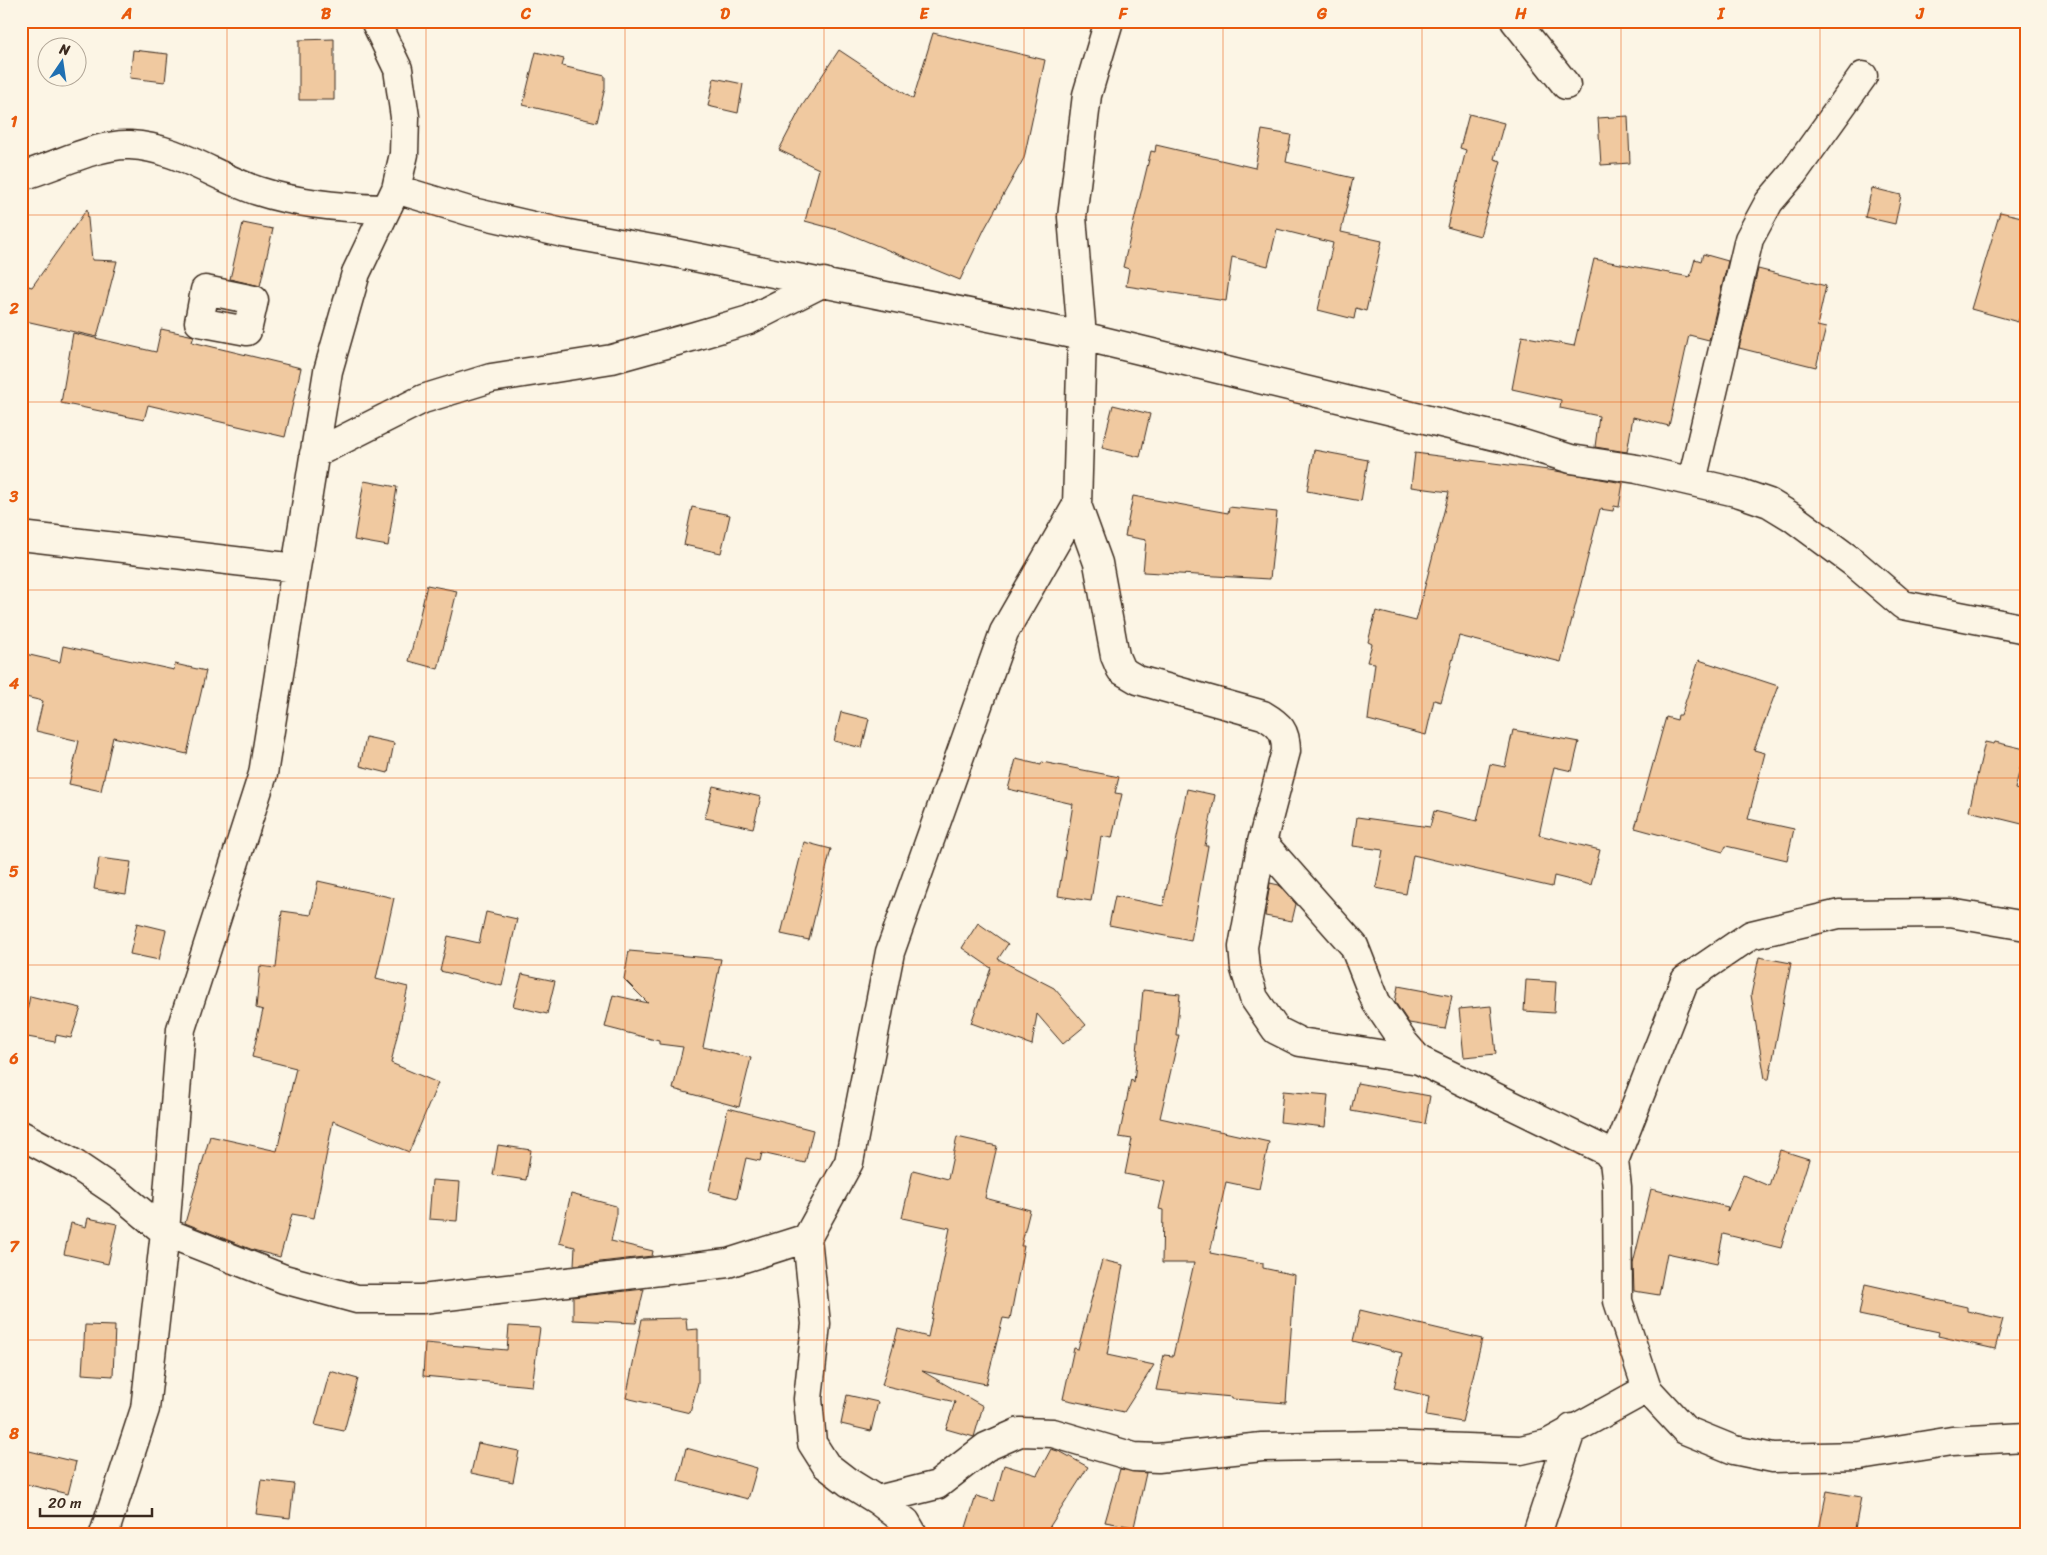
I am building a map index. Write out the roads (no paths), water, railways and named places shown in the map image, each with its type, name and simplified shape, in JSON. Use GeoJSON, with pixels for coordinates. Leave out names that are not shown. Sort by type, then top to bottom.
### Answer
{"type":"FeatureCollection","features":[{"type":"Feature","properties":{"kind":"street"},"geometry":{"type":"LineString","coordinates":[[104,1534],[145,1408],[164,1232],[181,1030],[263,774],[328,371],[356,272],[391,199],[404,154],[405,117],[398,69],[374,21]]}},
{"type":"Feature","properties":{"kind":"street"},"geometry":{"type":"LineString","coordinates":[[1109,21],[1087,95],[1072,217],[1082,336],[1077,505],[1098,563],[1115,656],[1121,670],[1138,680],[1263,715],[1280,725],[1286,738],[1286,751],[1262,842],[1243,947],[1245,969],[1254,998],[1276,1030],[1300,1042],[1419,1060],[1592,1143],[1606,1151],[1614,1161]]}},
{"type":"Feature","properties":{"kind":"street"},"geometry":{"type":"LineString","coordinates":[[1515,21],[1566,85]]}},
{"type":"Feature","properties":{"kind":"street"},"geometry":{"type":"LineString","coordinates":[[1692,482],[1749,238],[1769,202],[1792,174],[1863,76]]}},
{"type":"Feature","properties":{"kind":"street"},"geometry":{"type":"LineString","coordinates":[[21,176],[107,148],[130,144],[180,155],[226,179],[259,192],[296,200],[353,208],[391,199],[472,212],[563,233],[824,282],[1082,336],[1507,439],[1571,459],[1637,469],[1740,493],[1769,503],[1792,517],[1854,563],[1903,605],[2026,629]]}},
{"type":"Feature","properties":{"kind":"street"},"geometry":{"type":"LineString","coordinates":[[314,454],[423,399],[491,378],[612,359],[695,336],[748,320],[824,282]]}},
{"type":"Feature","properties":{"kind":"street"},"geometry":{"type":"LineString","coordinates":[[913,1534],[906,1522],[877,1500],[848,1482],[826,1464],[812,1443],[808,1399],[816,1324],[807,1238],[849,1162],[890,952],[1004,632],[1077,505]]}},
{"type":"Feature","properties":{"kind":"street"},"geometry":{"type":"LineString","coordinates":[[21,536],[296,568]]}},
{"type":"Feature","properties":{"kind":"street"},"geometry":{"type":"LineString","coordinates":[[1262,842],[1354,946],[1376,1002],[1404,1044],[1419,1060]]}},
{"type":"Feature","properties":{"kind":"street"},"geometry":{"type":"LineString","coordinates":[[2026,926],[1950,913],[1840,914],[1752,935],[1685,980],[1614,1161],[1618,1301],[1647,1389],[1685,1430],[1734,1450],[1773,1458],[1860,1456],[1952,1441],[2026,1437]]}},
{"type":"Feature","properties":{"kind":"street"},"geometry":{"type":"LineString","coordinates":[[21,1135],[73,1162],[122,1196],[164,1232],[284,1279],[357,1299],[422,1299],[728,1263],[807,1238]]}},
{"type":"Feature","properties":{"kind":"street"},"geometry":{"type":"LineString","coordinates":[[877,1500],[937,1485],[986,1446],[1020,1432],[1053,1434],[1134,1457],[1158,1458],[1262,1447],[1384,1446],[1521,1450],[1547,1444],[1572,1428],[1647,1389]]}},
{"type":"Feature","properties":{"kind":"street"},"geometry":{"type":"LineString","coordinates":[[1537,1534],[1572,1428]]}}]}
